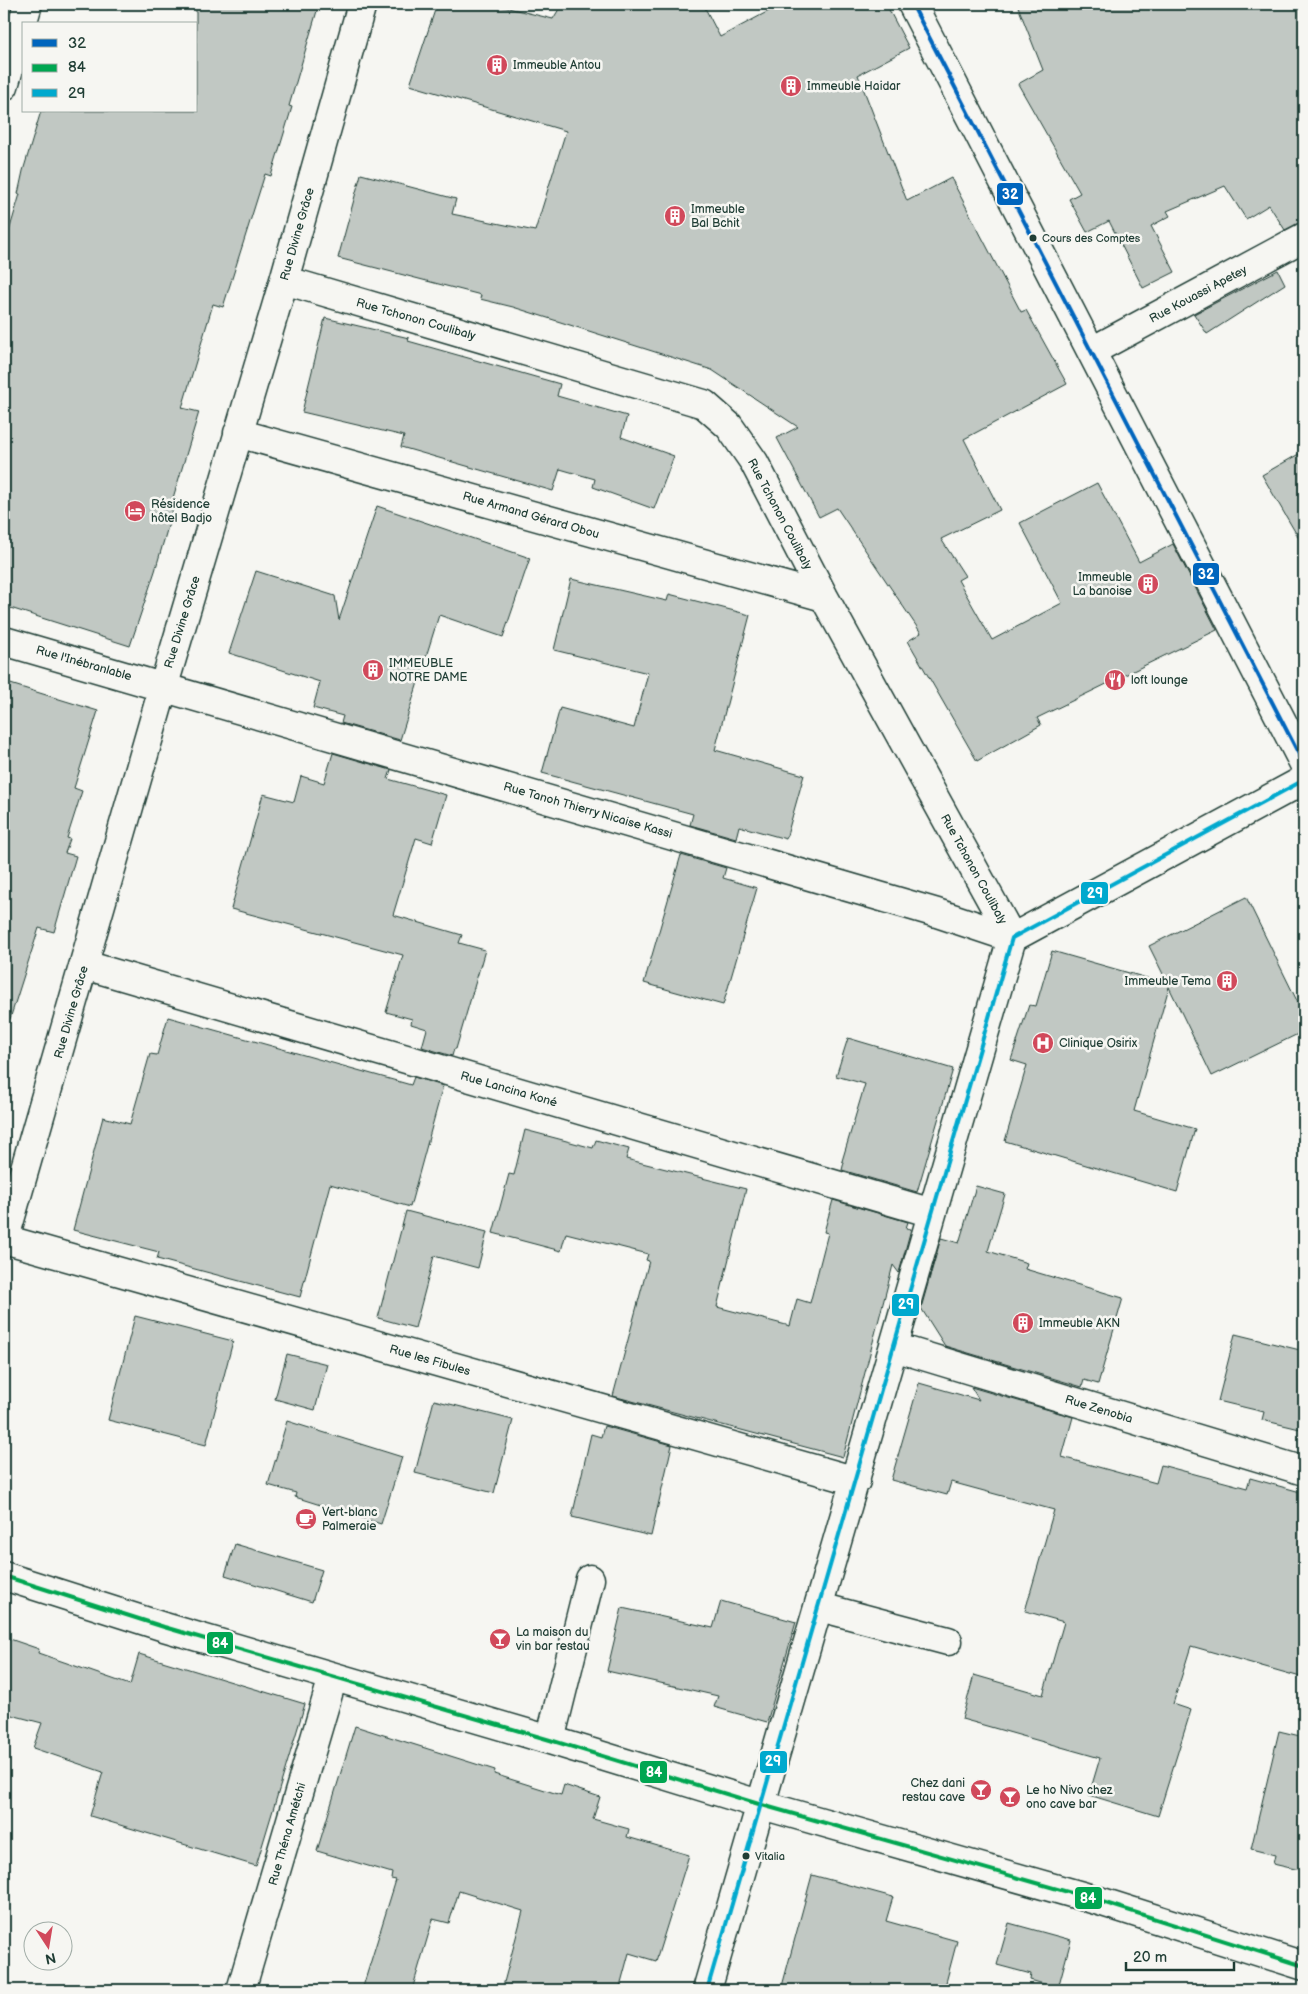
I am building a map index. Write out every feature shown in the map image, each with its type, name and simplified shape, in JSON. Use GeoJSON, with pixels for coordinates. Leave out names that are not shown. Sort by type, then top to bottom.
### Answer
{"type":"FeatureCollection","features":[{"type":"Feature","properties":{"kind":"street"},"geometry":{"type":"LineString","coordinates":[[4,86],[8,54],[28,4]]}},
{"type":"Feature","properties":{"kind":"street","name":"Rue Divine Grâce"},"geometry":{"type":"LineString","coordinates":[[4,1240],[85,965],[164,685],[284,280],[362,4]]}},
{"type":"Feature","properties":{"kind":"street"},"geometry":{"type":"LineString","coordinates":[[912,4],[1304,764]]}},
{"type":"Feature","properties":{"kind":"street","name":"Rue Kouassi Apetey"},"geometry":{"type":"LineString","coordinates":[[1092,351],[1304,237]]}},
{"type":"Feature","properties":{"kind":"street","name":"Rue Tchonon Coulibaly"},"geometry":{"type":"LineString","coordinates":[[284,280],[704,404],[729,426],[754,462],[824,596],[1012,938]]}},
{"type":"Feature","properties":{"kind":"street","name":"Rue Armand Gérard Obou"},"geometry":{"type":"LineString","coordinates":[[238,433],[824,596]]}},
{"type":"Feature","properties":{"kind":"street","name":"Rue l'Inébranlable"},"geometry":{"type":"LineString","coordinates":[[4,640],[164,685]]}},
{"type":"Feature","properties":{"kind":"street","name":"Rue Tanoh Thierry Nicaise Kassi"},"geometry":{"type":"LineString","coordinates":[[164,685],[937,913],[1012,938]]}},
{"type":"Feature","properties":{"kind":"street"},"geometry":{"type":"LineString","coordinates":[[707,1990],[820,1607],[1012,938],[1304,780]]}},
{"type":"Feature","properties":{"kind":"street","name":"Rue Lancina Koné"},"geometry":{"type":"LineString","coordinates":[[85,965],[932,1214]]}},
{"type":"Feature","properties":{"kind":"street","name":"Rue les Fibules"},"geometry":{"type":"LineString","coordinates":[[4,1240],[856,1481]]}},
{"type":"Feature","properties":{"kind":"street","name":"Rue Zenobia"},"geometry":{"type":"LineString","coordinates":[[894,1347],[1304,1471]]}},
{"type":"Feature","properties":{"kind":"street"},"geometry":{"type":"LineString","coordinates":[[4,1576],[332,1677],[550,1740],[762,1805],[1096,1900],[1304,1966]]}},
{"type":"Feature","properties":{"kind":"street"},"geometry":{"type":"LineString","coordinates":[[550,1740],[590,1579]]}},
{"type":"Feature","properties":{"kind":"street"},"geometry":{"type":"LineString","coordinates":[[820,1607],[948,1640]]}},
{"type":"Feature","properties":{"kind":"street","name":"Rue Théna Amétchi"},"geometry":{"type":"LineString","coordinates":[[241,1990],[332,1677]]}},
{"type":"Feature","properties":{"kind":"building"},"geometry":{"type":"Polygon","coordinates":[[[196,4],[319,4],[289,106],[292,107],[271,176],[265,174],[223,307],[213,304],[182,408],[199,412],[173,498],[176,499],[155,571],[130,646],[4,606],[4,248],[20,194],[18,194],[23,171],[41,112],[198,112],[198,22],[196,22],[196,4]]]}},
{"type":"Feature","properties":{"kind":"building"},"geometry":{"type":"Polygon","coordinates":[[[437,4],[492,4],[553,19],[562,4],[703,4],[720,37],[782,4],[886,4],[909,48],[858,75],[907,201],[951,178],[1021,312],[1026,310],[1067,384],[964,439],[1000,510],[941,539],[965,576],[958,580],[992,640],[1062,603],[1020,523],[1097,483],[1139,562],[1173,544],[1217,630],[1037,718],[1041,725],[977,761],[908,641],[921,633],[837,508],[819,517],[777,438],[798,427],[712,370],[513,307],[480,299],[481,295],[338,258],[361,174],[456,199],[452,214],[535,231],[566,131],[410,85],[437,4]]]}},
{"type":"Feature","properties":{"kind":"building"},"geometry":{"type":"Polygon","coordinates":[[[1017,4],[1304,4],[1304,221],[1285,230],[1269,205],[1246,219],[1225,186],[1167,211],[1170,216],[1151,226],[1175,272],[1143,288],[1109,221],[1087,232],[1069,199],[1080,193],[1018,84],[1043,70],[1017,4]]]}},
{"type":"Feature","properties":{"kind":"building"},"geometry":{"type":"Polygon","coordinates":[[[1278,270],[1285,284],[1207,334],[1194,314],[1278,270]]]}},
{"type":"Feature","properties":{"kind":"building"},"geometry":{"type":"Polygon","coordinates":[[[325,318],[409,338],[408,341],[560,384],[557,396],[627,416],[621,437],[674,456],[654,509],[593,487],[595,479],[560,469],[553,491],[401,447],[404,436],[302,412],[325,318]]]}},
{"type":"Feature","properties":{"kind":"building"},"geometry":{"type":"Polygon","coordinates":[[[1304,451],[1304,547],[1262,475],[1304,451]]]}},
{"type":"Feature","properties":{"kind":"building"},"geometry":{"type":"Polygon","coordinates":[[[377,506],[530,558],[503,637],[439,615],[400,740],[341,723],[343,716],[313,708],[320,682],[229,653],[256,571],[335,596],[339,620],[377,506]]]}},
{"type":"Feature","properties":{"kind":"building"},"geometry":{"type":"Polygon","coordinates":[[[571,579],[667,601],[669,594],[750,615],[715,750],[804,775],[786,839],[739,826],[736,838],[690,825],[693,814],[542,773],[560,708],[634,728],[648,673],[554,650],[571,579]]]}},
{"type":"Feature","properties":{"kind":"building"},"geometry":{"type":"Polygon","coordinates":[[[4,682],[98,711],[74,788],[82,791],[67,838],[70,839],[65,853],[76,856],[54,932],[39,928],[10,1019],[4,1018],[4,682]]]}},
{"type":"Feature","properties":{"kind":"building"},"geometry":{"type":"Polygon","coordinates":[[[333,753],[391,770],[388,779],[446,795],[432,843],[416,838],[393,915],[462,935],[459,943],[485,950],[456,1049],[454,1049],[452,1056],[422,1047],[427,1029],[411,1024],[412,1019],[386,1012],[403,955],[231,909],[263,794],[294,802],[301,776],[324,783],[333,753]]]}},
{"type":"Feature","properties":{"kind":"building"},"geometry":{"type":"Polygon","coordinates":[[[681,855],[726,868],[723,878],[757,888],[723,1005],[644,983],[681,855]]]}},
{"type":"Feature","properties":{"kind":"building"},"geometry":{"type":"Polygon","coordinates":[[[1246,897],[1304,1015],[1304,1031],[1212,1076],[1169,987],[1134,1111],[1195,1129],[1177,1192],[1005,1141],[1027,1065],[1011,1060],[1029,1005],[1036,1006],[1052,951],[1168,984],[1149,946],[1246,897]]]}},
{"type":"Feature","properties":{"kind":"building"},"geometry":{"type":"Polygon","coordinates":[[[168,1017],[411,1085],[414,1077],[443,1086],[410,1207],[330,1184],[300,1297],[157,1259],[159,1252],[73,1230],[103,1117],[130,1124],[150,1054],[157,1055],[168,1017]]]}},
{"type":"Feature","properties":{"kind":"building"},"geometry":{"type":"Polygon","coordinates":[[[848,1038],[953,1069],[917,1192],[842,1170],[844,1162],[842,1161],[865,1084],[836,1076],[848,1038]]]}},
{"type":"Feature","properties":{"kind":"building"},"geometry":{"type":"Polygon","coordinates":[[[525,1130],[593,1148],[596,1140],[629,1149],[626,1159],[746,1189],[717,1307],[790,1326],[797,1299],[810,1303],[828,1233],[824,1232],[833,1200],[908,1222],[906,1228],[911,1229],[899,1273],[893,1265],[843,1457],[613,1396],[649,1261],[646,1260],[648,1254],[566,1233],[561,1251],[493,1233],[509,1174],[514,1175],[525,1130]]]}},
{"type":"Feature","properties":{"kind":"building","name":"Immeuble AKN"},"geometry":{"type":"Polygon","coordinates":[[[976,1186],[1005,1194],[988,1251],[1027,1263],[1025,1269],[1123,1298],[1098,1384],[1084,1380],[1082,1387],[945,1346],[921,1308],[941,1238],[959,1243],[976,1186]]]}},
{"type":"Feature","properties":{"kind":"building"},"geometry":{"type":"Polygon","coordinates":[[[406,1211],[487,1232],[478,1268],[434,1256],[415,1328],[378,1318],[406,1211]]]}},
{"type":"Feature","properties":{"kind":"building"},"geometry":{"type":"Polygon","coordinates":[[[135,1316],[233,1341],[206,1445],[108,1420],[135,1316]]]}},
{"type":"Feature","properties":{"kind":"building"},"geometry":{"type":"Polygon","coordinates":[[[1235,1334],[1304,1351],[1304,1430],[1262,1420],[1264,1412],[1218,1401],[1235,1334]]]}},
{"type":"Feature","properties":{"kind":"building"},"geometry":{"type":"Polygon","coordinates":[[[287,1354],[327,1364],[315,1410],[275,1399],[287,1354]]]}},
{"type":"Feature","properties":{"kind":"building"},"geometry":{"type":"Polygon","coordinates":[[[919,1383],[979,1400],[971,1387],[1073,1417],[1062,1457],[1156,1483],[1161,1465],[1247,1488],[1250,1478],[1304,1493],[1304,1678],[1191,1646],[1173,1704],[1191,1710],[1158,1816],[1089,1795],[1100,1758],[962,1719],[974,1675],[1043,1695],[1064,1622],[1025,1611],[1054,1510],[951,1482],[947,1495],[891,1480],[919,1383]]]}},
{"type":"Feature","properties":{"kind":"building"},"geometry":{"type":"Polygon","coordinates":[[[434,1400],[513,1420],[494,1493],[415,1473],[434,1400]]]}},
{"type":"Feature","properties":{"kind":"building"},"geometry":{"type":"Polygon","coordinates":[[[287,1421],[402,1457],[381,1524],[295,1497],[296,1493],[268,1485],[287,1421]]]}},
{"type":"Feature","properties":{"kind":"building"},"geometry":{"type":"Polygon","coordinates":[[[604,1426],[672,1445],[651,1536],[572,1517],[591,1434],[601,1437],[604,1426]]]}},
{"type":"Feature","properties":{"kind":"building"},"geometry":{"type":"Polygon","coordinates":[[[235,1544],[322,1570],[312,1602],[225,1575],[235,1544]]]}},
{"type":"Feature","properties":{"kind":"building"},"geometry":{"type":"Polygon","coordinates":[[[721,1601],[796,1622],[767,1722],[714,1707],[718,1696],[607,1671],[622,1608],[713,1628],[721,1601]]]}},
{"type":"Feature","properties":{"kind":"building"},"geometry":{"type":"Polygon","coordinates":[[[4,1637],[39,1649],[38,1653],[130,1685],[139,1654],[305,1704],[256,1866],[90,1816],[103,1772],[33,1748],[42,1723],[4,1713],[4,1637]]]}},
{"type":"Feature","properties":{"kind":"building"},"geometry":{"type":"Polygon","coordinates":[[[355,1726],[495,1770],[494,1774],[561,1795],[564,1785],[600,1797],[593,1819],[629,1829],[627,1837],[689,1855],[656,1961],[629,1953],[619,1990],[502,1990],[523,1911],[459,1891],[449,1923],[433,1919],[412,1990],[362,1990],[396,1880],[391,1879],[392,1873],[317,1851],[355,1726]]]}},
{"type":"Feature","properties":{"kind":"building"},"geometry":{"type":"Polygon","coordinates":[[[1279,1731],[1304,1737],[1304,1871],[1273,1864],[1275,1855],[1251,1849],[1279,1731]]]}},
{"type":"Feature","properties":{"kind":"building"},"geometry":{"type":"Polygon","coordinates":[[[812,1875],[893,1897],[886,1921],[957,1941],[944,1990],[781,1990],[812,1875]]]}},
{"type":"Feature","properties":{"kind":"building"},"geometry":{"type":"Polygon","coordinates":[[[1009,1923],[1071,1940],[1058,1988],[1030,1980],[1031,1974],[997,1965],[1009,1923]]]}},
{"type":"Feature","properties":{"kind":"transit line","name":"32"},"geometry":{"type":"LineString","coordinates":[[912,4],[1304,764]]}},
{"type":"Feature","properties":{"kind":"transit line","name":"29"},"geometry":{"type":"LineString","coordinates":[[707,1990],[1012,938],[1304,780]]}},
{"type":"Feature","properties":{"kind":"transit line","name":"84"},"geometry":{"type":"LineString","coordinates":[[4,1576],[164,1627],[550,1740],[762,1805],[1096,1900],[1304,1966]]}},
{"type":"Feature","properties":{"kind":"place","name":"Immeuble Antou"},"geometry":{"type":"Point","coordinates":[497,65]}},
{"type":"Feature","properties":{"kind":"place","name":"Immeuble Haidar"},"geometry":{"type":"Point","coordinates":[791,86]}},
{"type":"Feature","properties":{"kind":"place","name":"Immeuble Bal Bchit"},"geometry":{"type":"Point","coordinates":[675,216]}},
{"type":"Feature","properties":{"kind":"place","name":"Cours des Comptes"},"geometry":{"type":"Point","coordinates":[1033,238]}},
{"type":"Feature","properties":{"kind":"place","name":"Résidence hôtel Badjo"},"geometry":{"type":"Point","coordinates":[135,511]}},
{"type":"Feature","properties":{"kind":"place","name":"Immeuble La banoise"},"geometry":{"type":"Point","coordinates":[1148,584]}},
{"type":"Feature","properties":{"kind":"place","name":"IMMEUBLE NOTRE DAME"},"geometry":{"type":"Point","coordinates":[373,670]}},
{"type":"Feature","properties":{"kind":"place","name":"loft lounge"},"geometry":{"type":"Point","coordinates":[1115,680]}},
{"type":"Feature","properties":{"kind":"place","name":"Immeuble Tema"},"geometry":{"type":"Point","coordinates":[1227,981]}},
{"type":"Feature","properties":{"kind":"place","name":"Clinique Osirix"},"geometry":{"type":"Point","coordinates":[1043,1043]}},
{"type":"Feature","properties":{"kind":"place","name":"Immeuble AKN"},"geometry":{"type":"Point","coordinates":[1023,1323]}},
{"type":"Feature","properties":{"kind":"place","name":"Vert-blanc Palmeraie"},"geometry":{"type":"Point","coordinates":[306,1519]}},
{"type":"Feature","properties":{"kind":"place","name":"La maison du vin bar restau"},"geometry":{"type":"Point","coordinates":[500,1639]}},
{"type":"Feature","properties":{"kind":"place","name":"Chez dani restau cave"},"geometry":{"type":"Point","coordinates":[981,1790]}},
{"type":"Feature","properties":{"kind":"place","name":"Le ho Nivo chez ono cave bar"},"geometry":{"type":"Point","coordinates":[1010,1797]}},
{"type":"Feature","properties":{"kind":"place","name":"Vitalia"},"geometry":{"type":"Point","coordinates":[746,1856]}}]}
